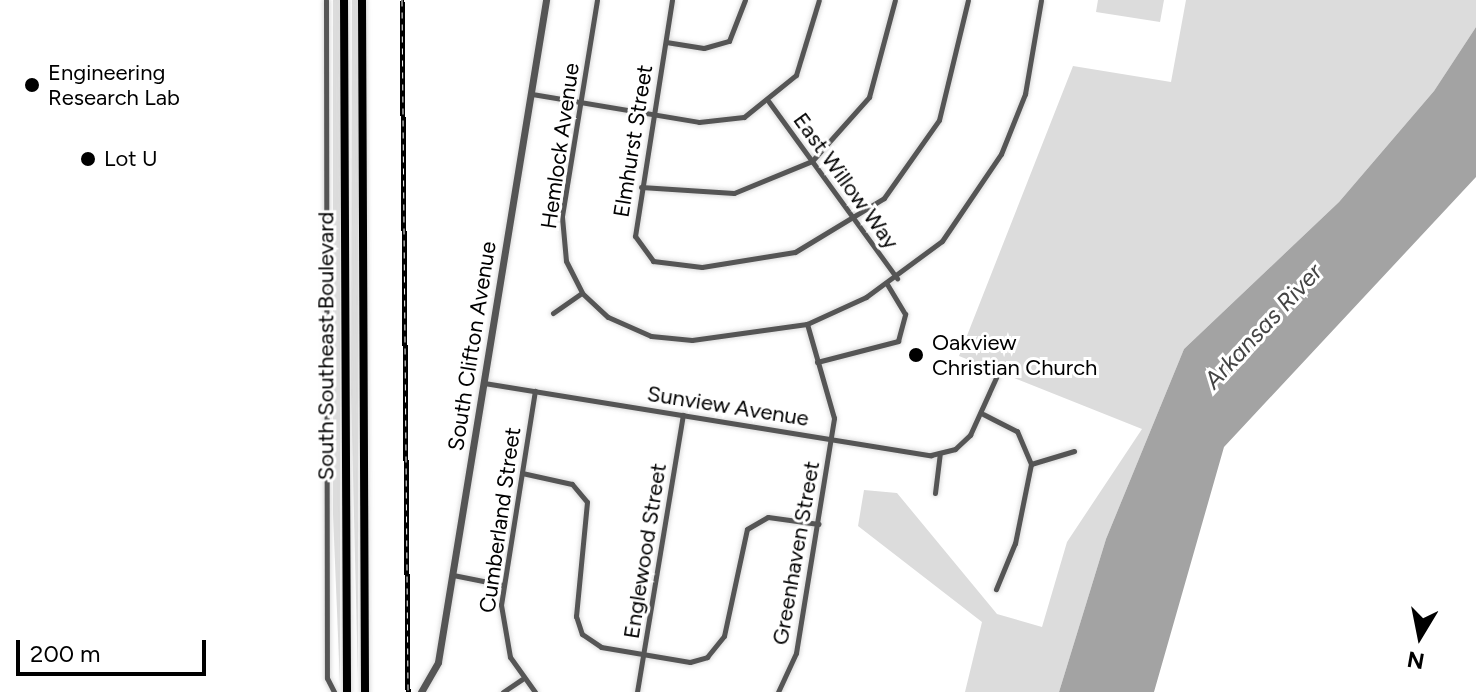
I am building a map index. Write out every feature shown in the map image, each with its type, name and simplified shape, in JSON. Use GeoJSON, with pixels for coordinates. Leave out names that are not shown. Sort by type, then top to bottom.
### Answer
{"type":"FeatureCollection","features":[{"type":"Feature","properties":{"kind":"main road","name":"South Southeast Boulevard"},"geometry":{"type":"LineString","coordinates":[[344,0],[347,692]]}},
{"type":"Feature","properties":{"kind":"main road","name":"South Southeast Boulevard"},"geometry":{"type":"LineString","coordinates":[[362,0],[365,692]]}},
{"type":"Feature","properties":{"kind":"street"},"geometry":{"type":"LineString","coordinates":[[326,0],[327,678],[334,692]]}},
{"type":"Feature","properties":{"kind":"street","name":"South Clifton Avenue"},"geometry":{"type":"LineString","coordinates":[[421,692],[436,672],[546,0]]}},
{"type":"Feature","properties":{"kind":"street","name":"Hemlock Avenue"},"geometry":{"type":"LineString","coordinates":[[582,293],[566,261],[562,217],[597,0]]}},
{"type":"Feature","properties":{"kind":"street","name":"Elmhurst Street"},"geometry":{"type":"LineString","coordinates":[[672,0],[641,187],[637,246],[673,266],[759,262],[855,221]]}},
{"type":"Feature","properties":{"kind":"street"},"geometry":{"type":"LineString","coordinates":[[666,42],[723,44],[738,32],[745,0]]}},
{"type":"Feature","properties":{"kind":"street"},"geometry":{"type":"LineString","coordinates":[[532,94],[653,114],[730,121],[769,102],[802,65],[819,0]]}},
{"type":"Feature","properties":{"kind":"street"},"geometry":{"type":"LineString","coordinates":[[641,187],[734,193],[812,161],[869,97],[895,0]]}},
{"type":"Feature","properties":{"kind":"street"},"geometry":{"type":"LineString","coordinates":[[855,221],[897,184],[930,137],[955,75],[968,0]]}},
{"type":"Feature","properties":{"kind":"street"},"geometry":{"type":"LineString","coordinates":[[553,313],[582,293],[608,317],[660,337],[736,339],[807,324],[897,278],[955,227],[992,173],[1025,94],[1041,0]]}},
{"type":"Feature","properties":{"kind":"street","name":"East Willow Way"},"geometry":{"type":"LineString","coordinates":[[769,102],[897,278]]}},
{"type":"Feature","properties":{"kind":"street"},"geometry":{"type":"LineString","coordinates":[[817,362],[898,341],[905,314],[887,284]]}},
{"type":"Feature","properties":{"kind":"street","name":"Greenhaven Street"},"geometry":{"type":"LineString","coordinates":[[778,692],[796,653],[831,440],[833,403],[807,324]]}},
{"type":"Feature","properties":{"kind":"street"},"geometry":{"type":"LineString","coordinates":[[935,493],[940,455],[963,442],[983,414],[999,371]]}},
{"type":"Feature","properties":{"kind":"street","name":"Sunview Avenue"},"geometry":{"type":"LineString","coordinates":[[484,383],[940,455]]}},
{"type":"Feature","properties":{"kind":"street","name":"Cumberland Street"},"geometry":{"type":"LineString","coordinates":[[535,391],[503,585],[502,634],[522,678],[535,692]]}},
{"type":"Feature","properties":{"kind":"street"},"geometry":{"type":"LineString","coordinates":[[983,414],[1017,431],[1031,464],[1015,543],[996,589]]}},
{"type":"Feature","properties":{"kind":"street","name":"Englewood Street"},"geometry":{"type":"LineString","coordinates":[[637,692],[683,415]]}},
{"type":"Feature","properties":{"kind":"street"},"geometry":{"type":"LineString","coordinates":[[1031,464],[1074,451]]}},
{"type":"Feature","properties":{"kind":"street"},"geometry":{"type":"LineString","coordinates":[[522,473],[572,484],[587,502],[576,608],[582,634],[601,647],[644,655],[695,662],[715,650],[740,541],[752,524],[775,516],[819,524]]}},
{"type":"Feature","properties":{"kind":"street"},"geometry":{"type":"LineString","coordinates":[[453,575],[503,585]]}},
{"type":"Feature","properties":{"kind":"street"},"geometry":{"type":"LineString","coordinates":[[503,692],[522,678]]}},
{"type":"Feature","properties":{"kind":"shaded area"},"geometry":{"type":"Polygon","coordinates":[[[333,0],[340,0],[340,684],[333,514],[333,0]]]}},
{"type":"Feature","properties":{"kind":"shaded area"},"geometry":{"type":"Polygon","coordinates":[[[352,0],[358,0],[358,679],[351,393],[352,0]]]}},
{"type":"Feature","properties":{"kind":"shaded area"},"geometry":{"type":"Polygon","coordinates":[[[1098,0],[1164,0],[1160,22],[1096,12],[1098,0]]]}},
{"type":"Feature","properties":{"kind":"shaded area"},"geometry":{"type":"Polygon","coordinates":[[[1186,0],[1476,0],[1476,27],[1434,91],[1339,202],[1184,349],[1106,539],[1059,692],[965,692],[982,622],[858,526],[864,490],[897,493],[997,614],[1042,627],[1067,542],[1142,429],[959,356],[1073,66],[1171,82],[1186,0]]]}},
{"type":"Feature","properties":{"kind":"water","name":"Arkansas River"},"geometry":{"type":"Polygon","coordinates":[[[1476,27],[1476,177],[1224,447],[1154,692],[1059,692],[1106,539],[1184,349],[1339,202],[1434,91],[1476,27]]]}},
{"type":"Feature","properties":{"kind":"railway"},"geometry":{"type":"LineString","coordinates":[[402,0],[408,692]]}},
{"type":"Feature","properties":{"kind":"place","name":"Engineering Research Lab"},"geometry":{"type":"Point","coordinates":[32,85]}},
{"type":"Feature","properties":{"kind":"place","name":"Lot U"},"geometry":{"type":"Point","coordinates":[88,159]}},
{"type":"Feature","properties":{"kind":"place","name":"Oakview Christian Church"},"geometry":{"type":"Point","coordinates":[916,355]}}]}
